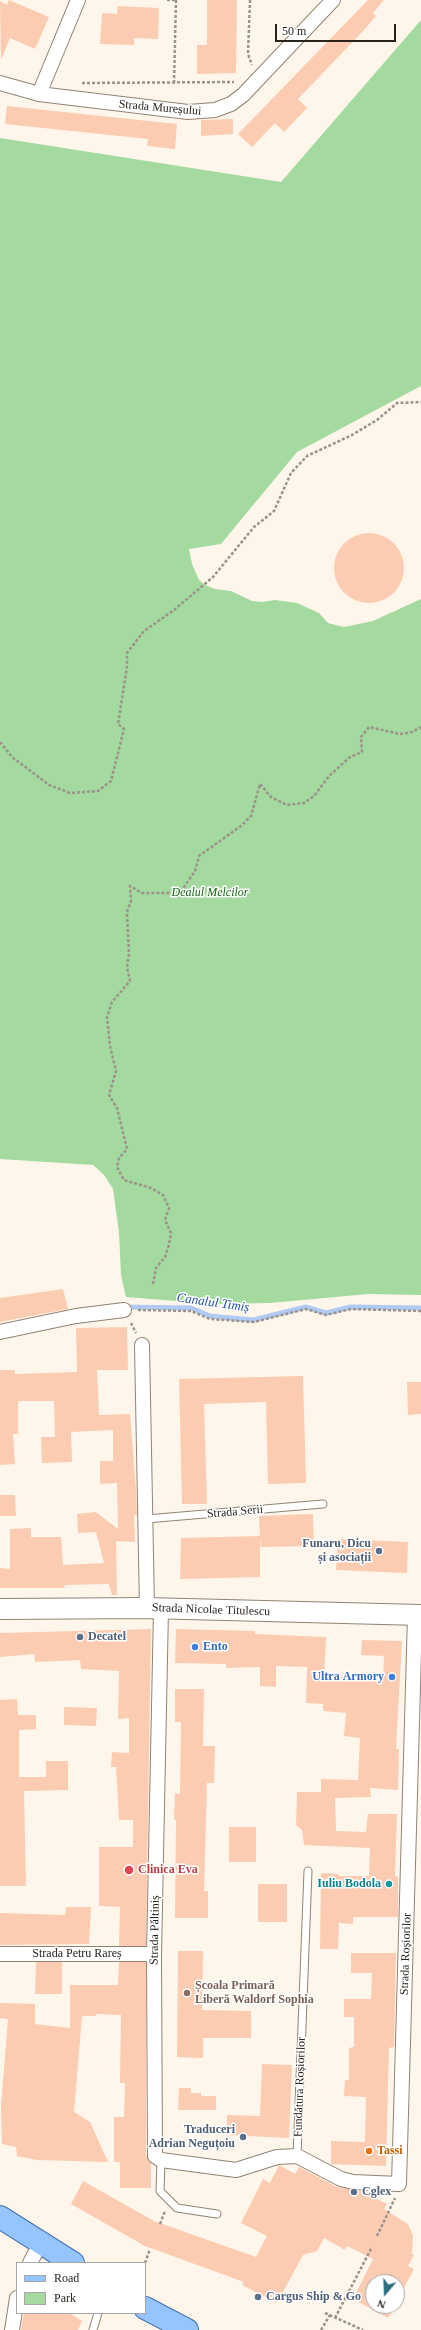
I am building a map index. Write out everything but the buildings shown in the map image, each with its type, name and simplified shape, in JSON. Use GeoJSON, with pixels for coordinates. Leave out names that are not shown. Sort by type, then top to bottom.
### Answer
{"type":"FeatureCollection","features":[{"type":"Feature","properties":{"kind":"main road"},"geometry":{"type":"LineString","coordinates":[[0,2217],[71,2262]]}},
{"type":"Feature","properties":{"kind":"main road"},"geometry":{"type":"LineString","coordinates":[[146,2309],[187,2330]]}},
{"type":"Feature","properties":{"kind":"street"},"geometry":{"type":"LineString","coordinates":[[39,94],[78,0]]}},
{"type":"Feature","properties":{"kind":"street","name":"Strada Mureșului"},"geometry":{"type":"LineString","coordinates":[[0,83],[39,94],[188,112],[215,110],[231,104],[244,95],[333,0]]}},
{"type":"Feature","properties":{"kind":"street"},"geometry":{"type":"LineString","coordinates":[[0,1332],[76,1316],[124,1310]]}},
{"type":"Feature","properties":{"kind":"street"},"geometry":{"type":"LineString","coordinates":[[142,1344],[146,1519],[154,1608]]}},
{"type":"Feature","properties":{"kind":"street","name":"Strada Nicolae Titulescu"},"geometry":{"type":"LineString","coordinates":[[0,1609],[154,1608],[418,1615]]}},
{"type":"Feature","properties":{"kind":"street","name":"Strada Păltiniș"},"geometry":{"type":"LineString","coordinates":[[154,1608],[154,1954],[158,2158]]}},
{"type":"Feature","properties":{"kind":"street","name":"Strada Roșiorilor"},"geometry":{"type":"LineString","coordinates":[[400,2184],[418,1615]]}},
{"type":"Feature","properties":{"kind":"street","name":"Strada Petru Rareș"},"geometry":{"type":"LineString","coordinates":[[0,1954],[154,1954]]}},
{"type":"Feature","properties":{"kind":"street"},"geometry":{"type":"LineString","coordinates":[[158,2158],[236,2170],[277,2157],[297,2156],[341,2179],[353,2182],[400,2184]]}},
{"type":"Feature","properties":{"kind":"street"},"geometry":{"type":"LineString","coordinates":[[31,2262],[41,2242]]}},
{"type":"Feature","properties":{"kind":"street"},"geometry":{"type":"LineString","coordinates":[[12,2330],[16,2304]]}},
{"type":"Feature","properties":{"kind":"lane","name":"Strada Serii"},"geometry":{"type":"LineString","coordinates":[[146,1519],[323,1504]]}},
{"type":"Feature","properties":{"kind":"lane","name":"Fundătura Roșiorilor"},"geometry":{"type":"LineString","coordinates":[[297,2156],[308,1871]]}},
{"type":"Feature","properties":{"kind":"lane"},"geometry":{"type":"LineString","coordinates":[[158,2158],[160,2191],[177,2208],[217,2214]]}},
{"type":"Feature","properties":{"kind":"lane"},"geometry":{"type":"LineString","coordinates":[[93,2330],[98,2314]]}},
{"type":"Feature","properties":{"kind":"path"},"geometry":{"type":"LineString","coordinates":[[167,0],[176,0],[174,83]]}},
{"type":"Feature","properties":{"kind":"path"},"geometry":{"type":"LineString","coordinates":[[250,0],[248,54],[252,66]]}},
{"type":"Feature","properties":{"kind":"path"},"geometry":{"type":"LineString","coordinates":[[247,70],[257,60]]}},
{"type":"Feature","properties":{"kind":"path"},"geometry":{"type":"LineString","coordinates":[[76,82],[233,83],[238,79]]}},
{"type":"Feature","properties":{"kind":"path"},"geometry":{"type":"LineString","coordinates":[[0,742],[12,757],[50,785],[70,793],[98,791],[111,781],[124,729],[118,724],[128,667],[127,654],[144,631],[174,610],[212,577],[254,527],[274,511],[291,473],[307,456],[352,435],[377,420],[397,402],[421,402]]}},
{"type":"Feature","properties":{"kind":"path"},"geometry":{"type":"LineString","coordinates":[[153,1284],[156,1268],[165,1257],[169,1245],[171,1233],[165,1220],[170,1208],[163,1195],[151,1188],[124,1180],[116,1168],[118,1158],[127,1149],[117,1108],[109,1095],[116,1071],[110,1046],[107,1017],[112,1002],[130,980],[127,967],[130,954],[127,912],[131,901],[130,886],[142,893],[180,893],[195,871],[200,856],[241,826],[251,816],[260,784],[272,797],[287,805],[304,803],[314,796],[330,776],[350,757],[362,752],[360,737],[369,728],[400,734],[412,732],[421,727]]}},
{"type":"Feature","properties":{"kind":"path"},"geometry":{"type":"LineString","coordinates":[[142,1344],[124,1310],[191,1311],[210,1319],[254,1322],[306,1309],[326,1315],[351,1309],[421,1311]]}},
{"type":"Feature","properties":{"kind":"path"},"geometry":{"type":"LineString","coordinates":[[377,2236],[400,2184]]}},
{"type":"Feature","properties":{"kind":"path"},"geometry":{"type":"LineString","coordinates":[[335,2318],[372,2247]]}},
{"type":"Feature","properties":{"kind":"path"},"geometry":{"type":"LineString","coordinates":[[145,2262],[150,2249]]}},
{"type":"Feature","properties":{"kind":"path"},"geometry":{"type":"LineString","coordinates":[[325,2313],[363,2330]]}},
{"type":"Feature","properties":{"kind":"path"},"geometry":{"type":"LineString","coordinates":[[321,2330],[330,2315]]}},
{"type":"Feature","properties":{"kind":"green space","name":"Dealul Melcilor"},"geometry":{"type":"Polygon","coordinates":[[[421,20],[421,386],[297,452],[221,544],[189,549],[192,564],[199,580],[205,585],[215,589],[231,591],[252,601],[262,602],[275,600],[297,603],[319,613],[328,623],[344,627],[373,621],[421,599],[421,1295],[368,1294],[270,1303],[213,1304],[126,1297],[121,1275],[119,1233],[113,1189],[104,1175],[93,1165],[0,1159],[0,138],[281,182],[421,20]]]}},
{"type":"Feature","properties":{"kind":"waterway","name":"Canalul Timiș"},"geometry":{"type":"LineString","coordinates":[[123,1307],[191,1308],[210,1316],[253,1320],[306,1307],[326,1313],[350,1307],[421,1308]]}},
{"type":"Feature","properties":{"kind":"place","name":"Funaru, Dicu și asociații"},"geometry":{"type":"Point","coordinates":[379,1551]}},
{"type":"Feature","properties":{"kind":"place","name":"Decatel"},"geometry":{"type":"Point","coordinates":[80,1637]}},
{"type":"Feature","properties":{"kind":"place","name":"Ento"},"geometry":{"type":"Point","coordinates":[195,1647]}},
{"type":"Feature","properties":{"kind":"place","name":"Ultra Armory"},"geometry":{"type":"Point","coordinates":[392,1677]}},
{"type":"Feature","properties":{"kind":"place","name":"Clinica Eva"},"geometry":{"type":"Point","coordinates":[129,1870]}},
{"type":"Feature","properties":{"kind":"place","name":"Iuliu Bodola"},"geometry":{"type":"Point","coordinates":[389,1884]}},
{"type":"Feature","properties":{"kind":"place","name":"Școala Primară Liberă Waldorf Sophia"},"geometry":{"type":"Point","coordinates":[187,1993]}},
{"type":"Feature","properties":{"kind":"place","name":"Traduceri Adrian Neguțoiu"},"geometry":{"type":"Point","coordinates":[243,2137]}},
{"type":"Feature","properties":{"kind":"place","name":"Tassi"},"geometry":{"type":"Point","coordinates":[369,2151]}},
{"type":"Feature","properties":{"kind":"place","name":"Cglex"},"geometry":{"type":"Point","coordinates":[354,2192]}},
{"type":"Feature","properties":{"kind":"place","name":"Cargus Ship & Go"},"geometry":{"type":"Point","coordinates":[258,2297]}}]}
